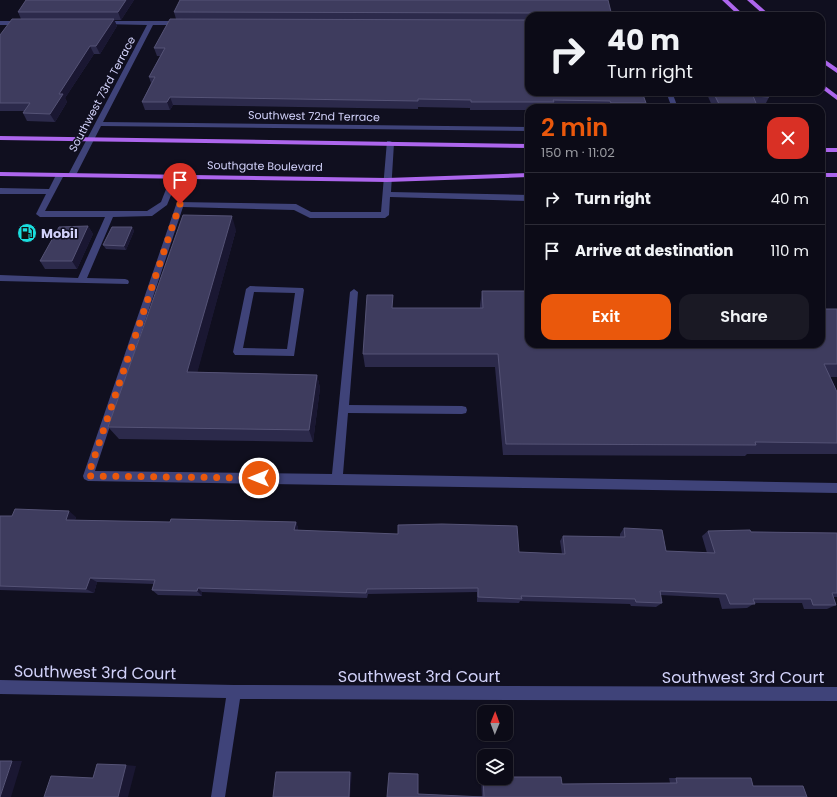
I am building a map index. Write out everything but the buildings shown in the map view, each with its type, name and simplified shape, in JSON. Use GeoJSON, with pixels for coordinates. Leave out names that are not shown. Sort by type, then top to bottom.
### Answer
{"type":"FeatureCollection","features":[{"type":"Feature","properties":{"kind":"main road"},"geometry":{"type":"LineString","coordinates":[[725,0],[738,12]]}},
{"type":"Feature","properties":{"kind":"main road"},"geometry":{"type":"LineString","coordinates":[[750,0],[764,12]]}},
{"type":"Feature","properties":{"kind":"main road"},"geometry":{"type":"LineString","coordinates":[[825,62],[837,70]]}},
{"type":"Feature","properties":{"kind":"main road"},"geometry":{"type":"LineString","coordinates":[[825,88],[837,98]]}},
{"type":"Feature","properties":{"kind":"main road","name":"Southgate Boulevard"},"geometry":{"type":"LineString","coordinates":[[0,138],[525,146]]}},
{"type":"Feature","properties":{"kind":"main road"},"geometry":{"type":"LineString","coordinates":[[825,150],[837,150]]}},
{"type":"Feature","properties":{"kind":"main road","name":"Southgate Boulevard"},"geometry":{"type":"LineString","coordinates":[[0,174],[387,180],[525,175]]}},
{"type":"Feature","properties":{"kind":"main road"},"geometry":{"type":"LineString","coordinates":[[825,175],[837,175]]}},
{"type":"Feature","properties":{"kind":"street"},"geometry":{"type":"LineString","coordinates":[[0,23],[32,23]]}},
{"type":"Feature","properties":{"kind":"street"},"geometry":{"type":"LineString","coordinates":[[95,23],[190,24]]}},
{"type":"Feature","properties":{"kind":"street","name":"Southwest 73rd Terrace"},"geometry":{"type":"LineString","coordinates":[[72,175],[151,23]]}},
{"type":"Feature","properties":{"kind":"street","name":"Southwest 72nd Terrace"},"geometry":{"type":"LineString","coordinates":[[98,124],[525,129]]}},
{"type":"Feature","properties":{"kind":"street"},"geometry":{"type":"LineString","coordinates":[[164,203],[296,207],[310,215],[385,215],[390,143]]}},
{"type":"Feature","properties":{"kind":"street"},"geometry":{"type":"LineString","coordinates":[[60,175],[40,214],[149,214],[164,203],[175,176]]}},
{"type":"Feature","properties":{"kind":"street"},"geometry":{"type":"LineString","coordinates":[[0,191],[51,192]]}},
{"type":"Feature","properties":{"kind":"street"},"geometry":{"type":"LineString","coordinates":[[386,194],[525,198]]}},
{"type":"Feature","properties":{"kind":"street"},"geometry":{"type":"LineString","coordinates":[[180,204],[88,476],[837,488]]}},
{"type":"Feature","properties":{"kind":"street"},"geometry":{"type":"LineString","coordinates":[[81,281],[110,215]]}},
{"type":"Feature","properties":{"kind":"street"},"geometry":{"type":"LineString","coordinates":[[0,278],[125,282]]}},
{"type":"Feature","properties":{"kind":"street"},"geometry":{"type":"LineString","coordinates":[[250,289],[300,290],[291,353],[238,352],[250,289]]}},
{"type":"Feature","properties":{"kind":"street"},"geometry":{"type":"LineString","coordinates":[[336,479],[354,292]]}},
{"type":"Feature","properties":{"kind":"street"},"geometry":{"type":"LineString","coordinates":[[342,409],[462,410]]}},
{"type":"Feature","properties":{"kind":"street","name":"Southwest 3rd Court"},"geometry":{"type":"LineString","coordinates":[[0,687],[234,692],[837,694]]}},
{"type":"Feature","properties":{"kind":"street"},"geometry":{"type":"LineString","coordinates":[[218,797],[234,692]]}},
{"type":"Feature","properties":{"kind":"place","name":"Mobil"},"geometry":{"type":"Point","coordinates":[27,233]}},
{"type":"Feature","properties":{"kind":"route"},"geometry":{"type":"LineString","coordinates":[[180,204],[88,476],[259,478]]}}]}
